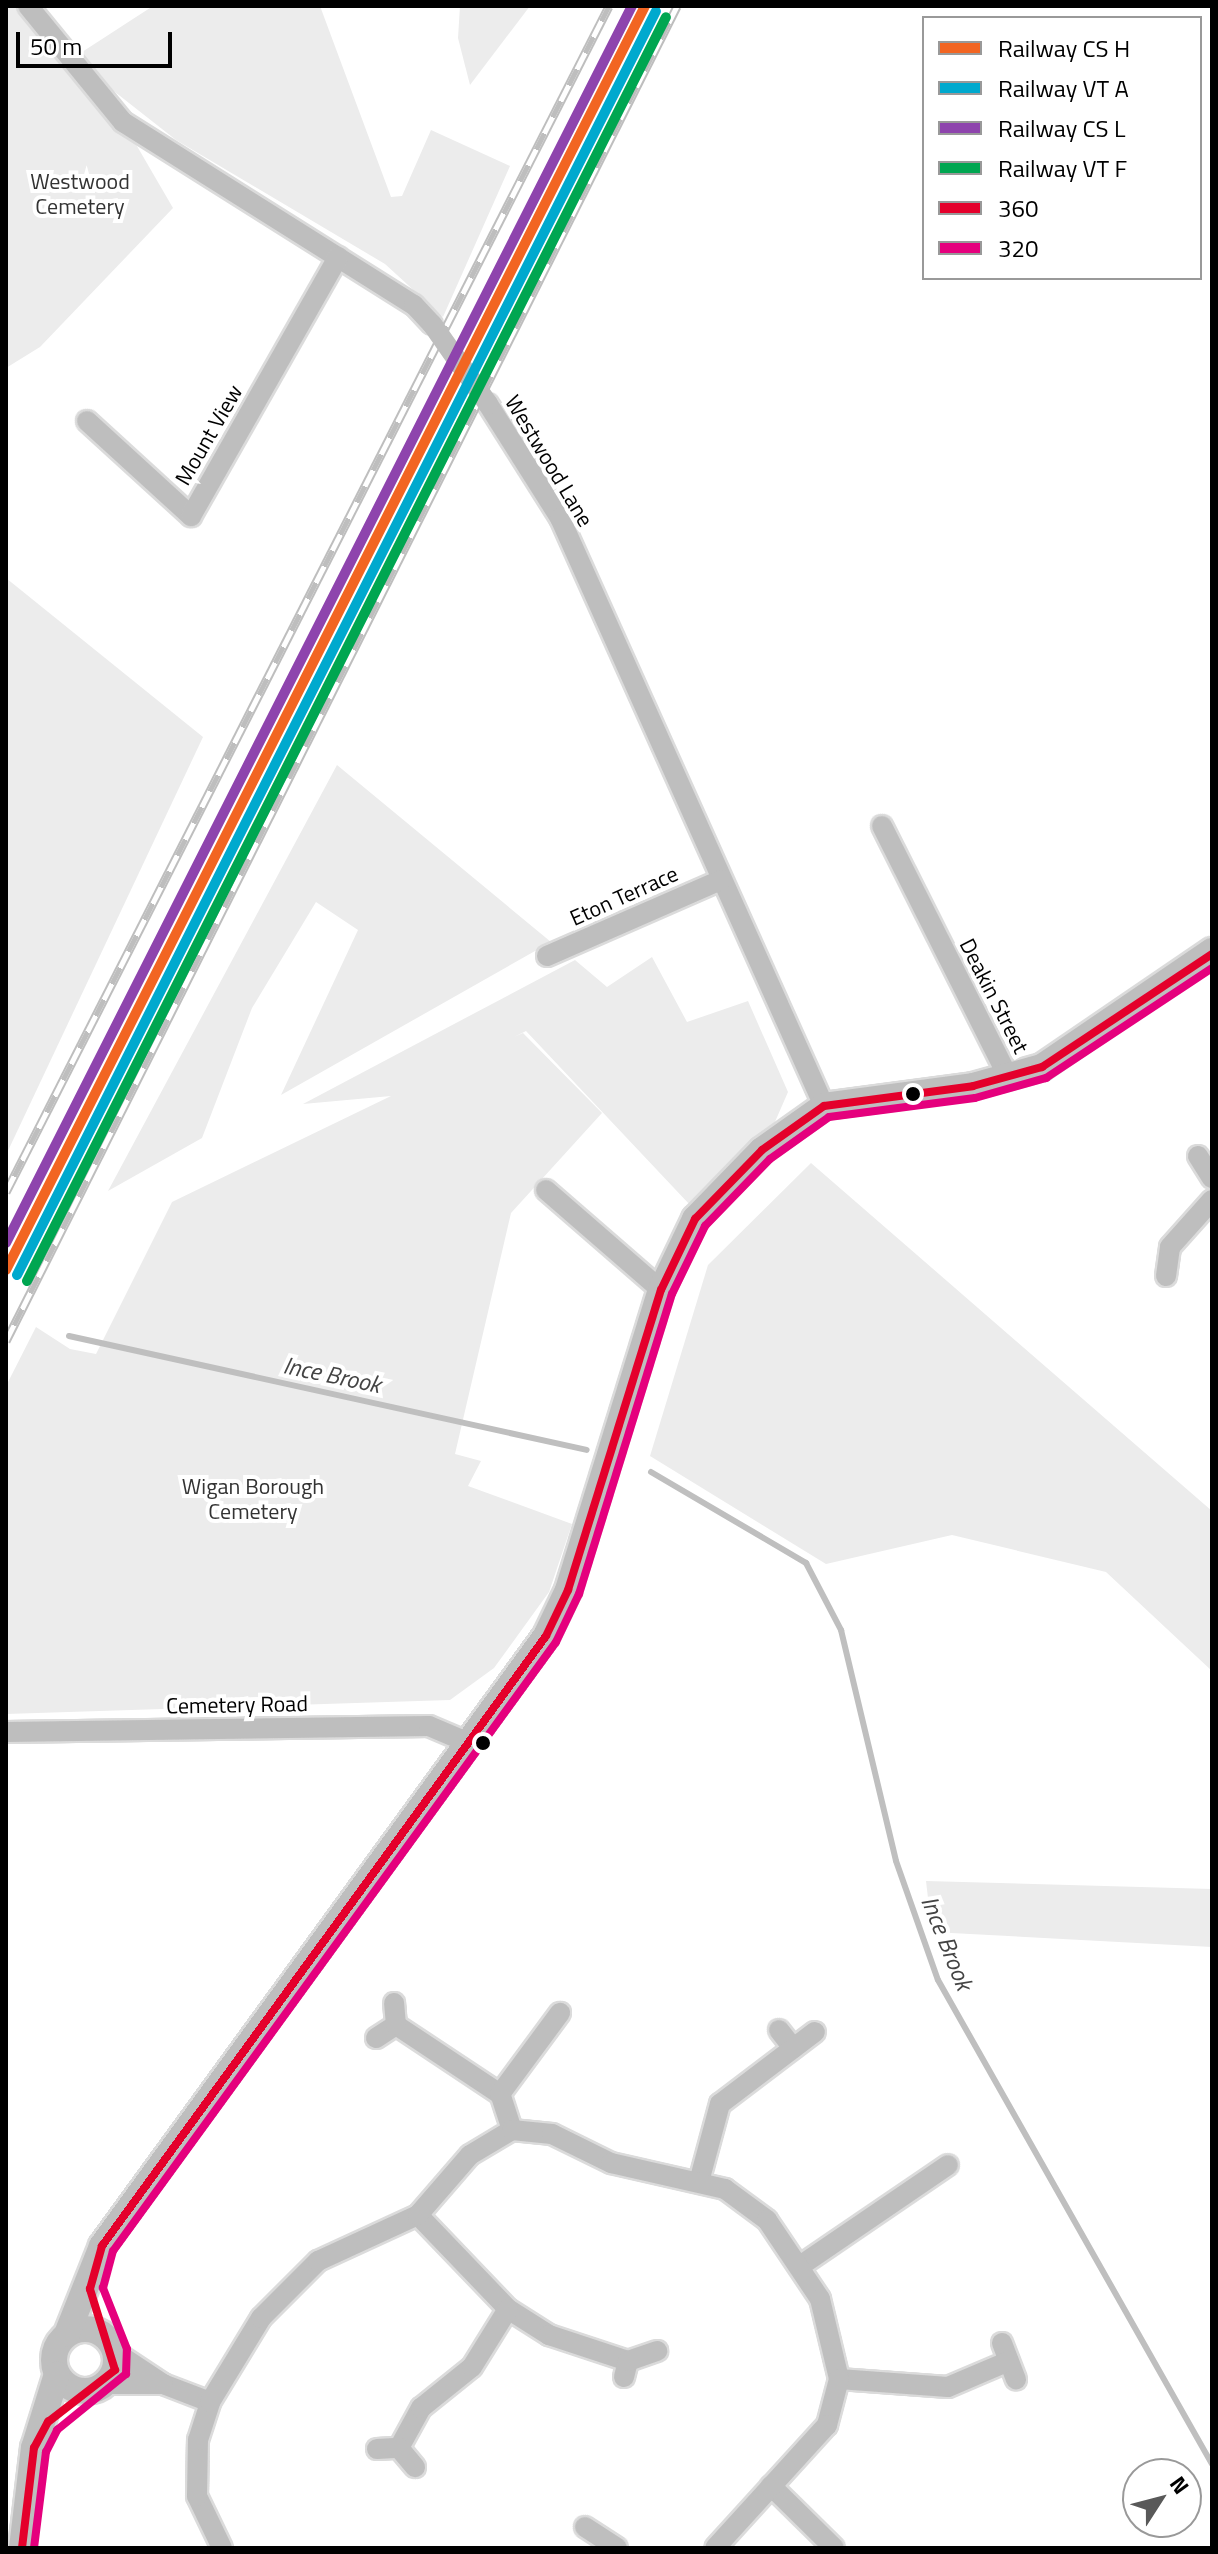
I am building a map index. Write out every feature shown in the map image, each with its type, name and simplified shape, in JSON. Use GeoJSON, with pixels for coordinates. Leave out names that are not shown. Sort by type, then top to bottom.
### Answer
{"type":"FeatureCollection","features":[{"type":"Feature","properties":{"kind":"main road"},"geometry":{"type":"LineString","coordinates":[[22,2548],[34,2448],[48,2422],[57,2374],[54,2357],[90,2289],[102,2246],[305,1966],[391,1841],[546,1636],[568,1590],[661,1290],[695,1219],[783,1132],[824,1106],[1009,1079],[1042,1067],[1210,954]]}},
{"type":"Feature","properties":{"kind":"main road"},"geometry":{"type":"LineString","coordinates":[[48,2422],[96,2388],[110,2344],[90,2289]]}},
{"type":"Feature","properties":{"kind":"main road"},"geometry":{"type":"LineString","coordinates":[[67,2334],[86,2329],[110,2344]]}},
{"type":"Feature","properties":{"kind":"main road"},"geometry":{"type":"LineString","coordinates":[[57,2374],[96,2388]]}},
{"type":"Feature","properties":{"kind":"street","name":"Westwood Lane"},"geometry":{"type":"LineString","coordinates":[[28,6],[123,122],[414,305],[432,324],[488,404],[560,518],[824,1106]]}},
{"type":"Feature","properties":{"kind":"street","name":"Mount View"},"geometry":{"type":"LineString","coordinates":[[87,421],[191,516],[338,257]]}},
{"type":"Feature","properties":{"kind":"street","name":"Deakin Street"},"geometry":{"type":"LineString","coordinates":[[882,826],[1009,1079]]}},
{"type":"Feature","properties":{"kind":"street","name":"Eton Terrace"},"geometry":{"type":"LineString","coordinates":[[547,956],[721,880]]}},
{"type":"Feature","properties":{"kind":"street"},"geometry":{"type":"LineString","coordinates":[[1198,1156],[1212,1178]]}},
{"type":"Feature","properties":{"kind":"street"},"geometry":{"type":"LineString","coordinates":[[546,1190],[661,1290]]}},
{"type":"Feature","properties":{"kind":"street"},"geometry":{"type":"LineString","coordinates":[[1166,1276],[1170,1247],[1212,1200]]}},
{"type":"Feature","properties":{"kind":"street","name":"Cemetery Road"},"geometry":{"type":"LineString","coordinates":[[6,1732],[429,1726],[465,1741]]}},
{"type":"Feature","properties":{"kind":"street"},"geometry":{"type":"LineString","coordinates":[[394,2003],[396,2025]]}},
{"type":"Feature","properties":{"kind":"street"},"geometry":{"type":"LineString","coordinates":[[500,2094],[560,2013]]}},
{"type":"Feature","properties":{"kind":"street"},"geometry":{"type":"LineString","coordinates":[[376,2038],[396,2025]]}},
{"type":"Feature","properties":{"kind":"street"},"geometry":{"type":"LineString","coordinates":[[396,2025],[500,2094],[512,2130]]}},
{"type":"Feature","properties":{"kind":"street"},"geometry":{"type":"LineString","coordinates":[[779,2030],[793,2048]]}},
{"type":"Feature","properties":{"kind":"street"},"geometry":{"type":"LineString","coordinates":[[700,2178],[720,2104],[815,2032]]}},
{"type":"Feature","properties":{"kind":"street"},"geometry":{"type":"LineString","coordinates":[[222,2548],[197,2496],[194,2469],[210,2402],[261,2318],[300,2274],[418,2215],[470,2155],[512,2130],[552,2134],[611,2163],[700,2178],[750,2205],[800,2266],[831,2322],[839,2379],[827,2425],[715,2548]]}},
{"type":"Feature","properties":{"kind":"street"},"geometry":{"type":"LineString","coordinates":[[800,2266],[918,2169],[948,2165]]}},
{"type":"Feature","properties":{"kind":"street"},"geometry":{"type":"LineString","coordinates":[[418,2215],[508,2309],[549,2335],[626,2369],[657,2351]]}},
{"type":"Feature","properties":{"kind":"street"},"geometry":{"type":"LineString","coordinates":[[399,2448],[421,2408],[472,2367],[508,2309]]}},
{"type":"Feature","properties":{"kind":"street"},"geometry":{"type":"LineString","coordinates":[[110,2344],[163,2384],[210,2402]]}},
{"type":"Feature","properties":{"kind":"street"},"geometry":{"type":"LineString","coordinates":[[839,2379],[948,2387],[1009,2361]]}},
{"type":"Feature","properties":{"kind":"street"},"geometry":{"type":"LineString","coordinates":[[96,2388],[163,2384]]}},
{"type":"Feature","properties":{"kind":"street"},"geometry":{"type":"LineString","coordinates":[[377,2449],[399,2448]]}},
{"type":"Feature","properties":{"kind":"street"},"geometry":{"type":"LineString","coordinates":[[399,2448],[415,2467]]}},
{"type":"Feature","properties":{"kind":"street"},"geometry":{"type":"LineString","coordinates":[[771,2486],[834,2548]]}},
{"type":"Feature","properties":{"kind":"street"},"geometry":{"type":"LineString","coordinates":[[585,2527],[605,2546]]}},
{"type":"Feature","properties":{"kind":"green space","name":"Westwood Cemetery"},"geometry":{"type":"Polygon","coordinates":[[[6,6],[28,6],[123,122],[173,208],[40,347],[6,368],[6,6]]]}},
{"type":"Feature","properties":{"kind":"green space"},"geometry":{"type":"Polygon","coordinates":[[[153,6],[320,6],[391,197],[402,196],[431,130],[510,166],[443,317],[385,264],[176,140],[101,81],[79,54],[153,6]]]}},
{"type":"Feature","properties":{"kind":"green space"},"geometry":{"type":"Polygon","coordinates":[[[460,6],[530,6],[470,85],[458,38],[460,6]]]}},
{"type":"Feature","properties":{"kind":"green space"},"geometry":{"type":"Polygon","coordinates":[[[6,578],[203,737],[6,1155],[6,578]]]}},
{"type":"Feature","properties":{"kind":"green space"},"geometry":{"type":"Polygon","coordinates":[[[337,765],[551,942],[281,1095],[358,930],[316,902],[252,1008],[202,1138],[108,1191],[337,765]]]}},
{"type":"Feature","properties":{"kind":"green space","name":"Wigan Borough Cemetery"},"geometry":{"type":"Polygon","coordinates":[[[652,957],[687,1022],[748,1001],[788,1092],[771,1131],[690,1205],[526,1031],[514,1037],[523,1033],[602,1113],[511,1213],[455,1454],[481,1461],[468,1486],[572,1524],[549,1592],[494,1668],[450,1700],[6,1714],[6,1386],[36,1327],[70,1349],[96,1354],[172,1202],[391,1096],[303,1104],[575,960],[607,987],[652,957]]]}},
{"type":"Feature","properties":{"kind":"green space"},"geometry":{"type":"Polygon","coordinates":[[[811,1163],[1212,1511],[1212,1671],[1106,1572],[952,1535],[826,1564],[650,1456],[708,1265],[811,1163]]]}},
{"type":"Feature","properties":{"kind":"green space"},"geometry":{"type":"Polygon","coordinates":[[[926,1881],[1212,1889],[1212,1947],[932,1932],[926,1881]]]}},
{"type":"Feature","properties":{"kind":"waterway","name":"Ince Brook"},"geometry":{"type":"LineString","coordinates":[[69,1336],[587,1450]]}},
{"type":"Feature","properties":{"kind":"waterway","name":"Ince Brook"},"geometry":{"type":"LineString","coordinates":[[651,1472],[806,1563],[841,1630],[896,1861],[938,1980],[1212,2464]]}},
{"type":"Feature","properties":{"kind":"railway"},"geometry":{"type":"LineString","coordinates":[[6,1192],[609,6]]}},
{"type":"Feature","properties":{"kind":"railway"},"geometry":{"type":"LineString","coordinates":[[6,1341],[677,6]]}},
{"type":"Feature","properties":{"kind":"transit line"},"geometry":{"type":"LineString","coordinates":[[6,1243],[632,6]]}},
{"type":"Feature","properties":{"kind":"transit line"},"geometry":{"type":"LineString","coordinates":[[6,1270],[645,6]]}},
{"type":"Feature","properties":{"kind":"transit line"},"geometry":{"type":"LineString","coordinates":[[17,1275],[656,11]]}},
{"type":"Feature","properties":{"kind":"transit line"},"geometry":{"type":"LineString","coordinates":[[27,1281],[666,17]]}},
{"type":"Feature","properties":{"kind":"transit line","name":"360"},"geometry":{"type":"LineString","coordinates":[[22,2548],[34,2448],[48,2422],[115,2370],[90,2289],[102,2246],[546,1636],[568,1590],[661,1290],[695,1219],[762,1150],[824,1106],[973,1086],[1042,1067],[1212,954]]}},
{"type":"Feature","properties":{"kind":"transit line","name":"320"},"geometry":{"type":"LineString","coordinates":[[34,2548],[46,2452],[57,2430],[126,2374],[127,2349],[103,2288],[113,2251],[556,1642],[579,1594],[672,1294],[705,1226],[770,1159],[829,1117],[975,1098],[1046,1078],[1212,968]]}}]}
